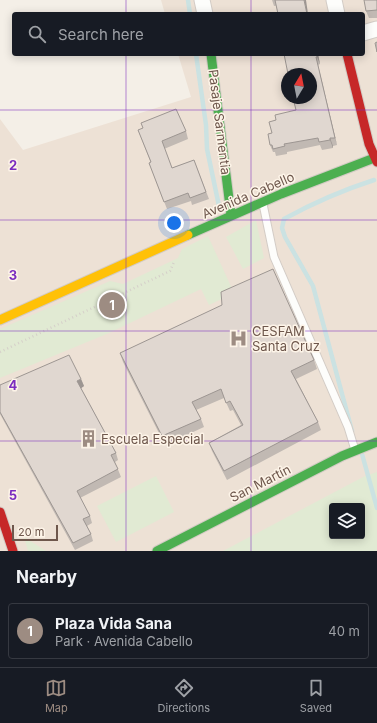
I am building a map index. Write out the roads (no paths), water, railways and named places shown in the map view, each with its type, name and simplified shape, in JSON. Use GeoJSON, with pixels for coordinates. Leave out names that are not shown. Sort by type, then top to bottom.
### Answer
{"type":"FeatureCollection","features":[{"type":"Feature","properties":{"kind":"street"},"geometry":{"type":"LineString","coordinates":[[202,0],[205,12]]}},
{"type":"Feature","properties":{"kind":"street"},"geometry":{"type":"LineString","coordinates":[[334,0],[337,12]]}},
{"type":"Feature","properties":{"kind":"street"},"geometry":{"type":"LineString","coordinates":[[365,32],[377,29]]}},
{"type":"Feature","properties":{"kind":"street","name":"Pasaje Sarmentia"},"geometry":{"type":"LineString","coordinates":[[211,56],[231,215]]}},
{"type":"Feature","properties":{"kind":"street"},"geometry":{"type":"LineString","coordinates":[[347,56],[369,144],[376,159]]}},
{"type":"Feature","properties":{"kind":"street","name":"Avenida Cabello"},"geometry":{"type":"LineString","coordinates":[[0,320],[74,288],[231,215],[376,159]]}},
{"type":"Feature","properties":{"kind":"street","name":"San Martín"},"geometry":{"type":"LineString","coordinates":[[157,551],[355,450],[377,442]]}},
{"type":"Feature","properties":{"kind":"street"},"geometry":{"type":"LineString","coordinates":[[0,512],[5,522],[13,551]]}},
{"type":"Feature","properties":{"kind":"lane"},"geometry":{"type":"LineString","coordinates":[[262,202],[274,257],[344,420],[355,450]]}},
{"type":"Feature","properties":{"kind":"waterway"},"geometry":{"type":"LineString","coordinates":[[188,0],[190,12]]}},
{"type":"Feature","properties":{"kind":"waterway"},"geometry":{"type":"LineString","coordinates":[[196,56],[206,125],[207,149],[219,206]]}},
{"type":"Feature","properties":{"kind":"waterway"},"geometry":{"type":"LineString","coordinates":[[352,431],[313,286],[285,237],[282,228],[284,219],[295,213],[328,197],[374,180]]}},
{"type":"Feature","properties":{"kind":"waterway"},"geometry":{"type":"LineString","coordinates":[[362,454],[377,508]]}},
{"type":"Feature","properties":{"kind":"place","name":"Plaza Vida Sana"},"geometry":{"type":"Point","coordinates":[112,305]}},
{"type":"Feature","properties":{"kind":"place","name":"CESFAM Santa Cruz"},"geometry":{"type":"Point","coordinates":[239,338]}},
{"type":"Feature","properties":{"kind":"place","name":"Escuela Especial"},"geometry":{"type":"Point","coordinates":[88,439]}}]}
